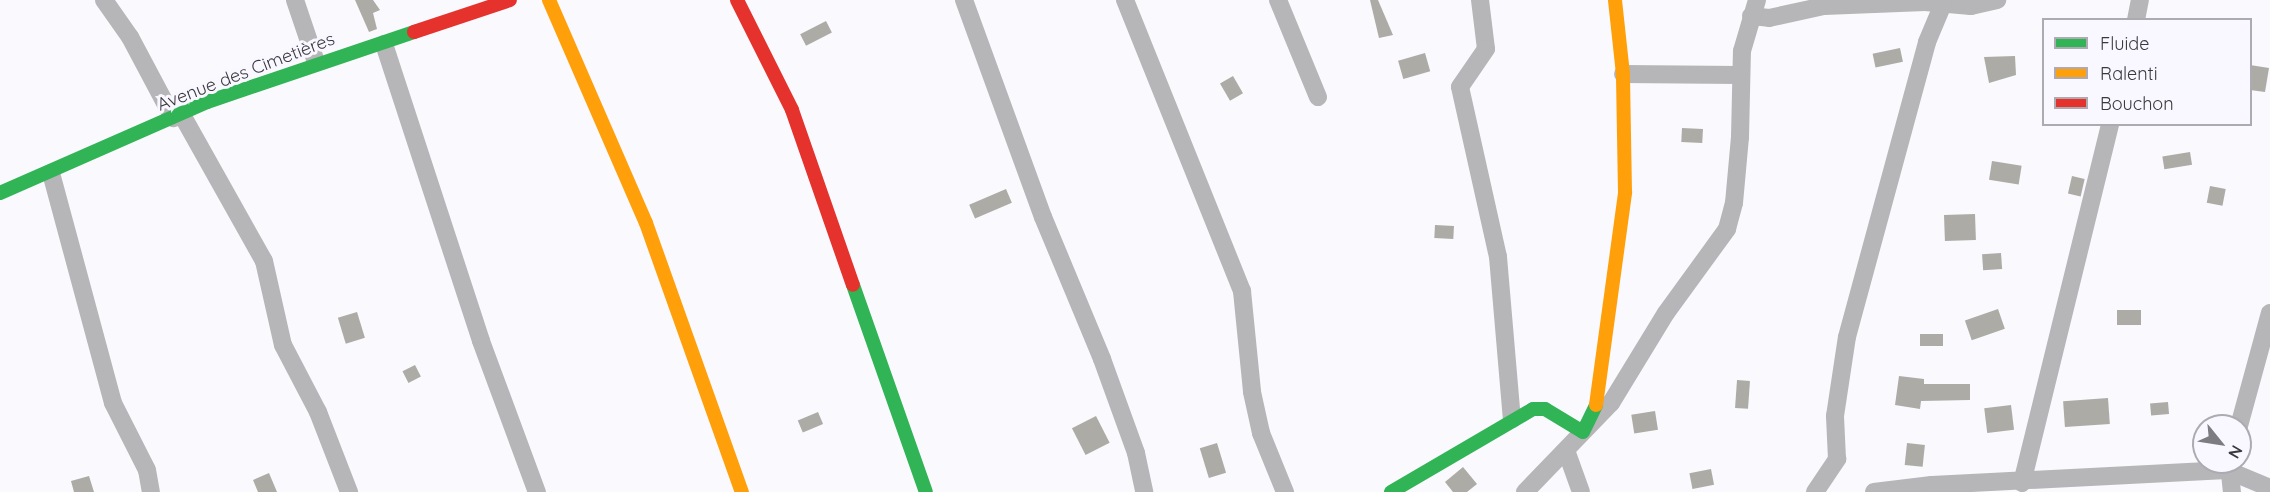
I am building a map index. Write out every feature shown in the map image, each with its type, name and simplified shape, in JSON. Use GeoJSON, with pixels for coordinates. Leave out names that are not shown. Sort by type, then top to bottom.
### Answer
{"type":"FeatureCollection","features":[{"type":"Feature","properties":{"kind":"street"},"geometry":{"type":"LineString","coordinates":[[104,0],[130,37],[264,261],[286,353],[318,412],[350,492]]}},
{"type":"Feature","properties":{"kind":"street"},"geometry":{"type":"LineString","coordinates":[[295,0],[316,62]]}},
{"type":"Feature","properties":{"kind":"street","name":"Avenue des Cimetières"},"geometry":{"type":"LineString","coordinates":[[0,194],[178,117],[316,62],[384,45],[510,0]]}},
{"type":"Feature","properties":{"kind":"street"},"geometry":{"type":"LineString","coordinates":[[549,0],[646,223],[726,438],[742,492]]}},
{"type":"Feature","properties":{"kind":"street"},"geometry":{"type":"LineString","coordinates":[[737,0],[792,110],[926,492]]}},
{"type":"Feature","properties":{"kind":"street"},"geometry":{"type":"LineString","coordinates":[[964,0],[1043,217],[1102,359],[1136,453],[1144,492]]}},
{"type":"Feature","properties":{"kind":"street"},"geometry":{"type":"LineString","coordinates":[[1125,0],[1242,291],[1254,402],[1285,492]]}},
{"type":"Feature","properties":{"kind":"street"},"geometry":{"type":"LineString","coordinates":[[1278,0],[1318,97]]}},
{"type":"Feature","properties":{"kind":"street"},"geometry":{"type":"LineString","coordinates":[[1480,0],[1486,49],[1460,87],[1498,257],[1512,419]]}},
{"type":"Feature","properties":{"kind":"street"},"geometry":{"type":"LineString","coordinates":[[1583,432],[1600,397],[1617,277],[1624,192],[1623,74],[1615,0]]}},
{"type":"Feature","properties":{"kind":"street"},"geometry":{"type":"LineString","coordinates":[[1525,492],[1568,453],[1583,432],[1611,403],[1666,313],[1726,229],[1734,202],[1740,137],[1739,75],[1754,8],[1769,18],[1824,6],[1942,4],[1997,0]]}},
{"type":"Feature","properties":{"kind":"street"},"geometry":{"type":"LineString","coordinates":[[2136,18],[2140,0]]}},
{"type":"Feature","properties":{"kind":"street"},"geometry":{"type":"LineString","coordinates":[[1815,492],[1837,459],[1836,416],[1847,337],[1927,42],[1942,4]]}},
{"type":"Feature","properties":{"kind":"street"},"geometry":{"type":"LineString","coordinates":[[384,45],[477,330],[537,492]]}},
{"type":"Feature","properties":{"kind":"street"},"geometry":{"type":"LineString","coordinates":[[1623,74],[1739,75]]}},
{"type":"Feature","properties":{"kind":"street"},"geometry":{"type":"LineString","coordinates":[[2010,486],[2109,126]]}},
{"type":"Feature","properties":{"kind":"street"},"geometry":{"type":"LineString","coordinates":[[51,173],[113,403],[147,470],[151,492]]}},
{"type":"Feature","properties":{"kind":"street"},"geometry":{"type":"LineString","coordinates":[[2242,414],[2270,313]]}},
{"type":"Feature","properties":{"kind":"street"},"geometry":{"type":"LineString","coordinates":[[1509,387],[1538,408],[1583,432]]}},
{"type":"Feature","properties":{"kind":"street"},"geometry":{"type":"LineString","coordinates":[[1391,492],[1512,419],[1538,408]]}},
{"type":"Feature","properties":{"kind":"street"},"geometry":{"type":"LineString","coordinates":[[1568,453],[1581,492]]}},
{"type":"Feature","properties":{"kind":"street"},"geometry":{"type":"LineString","coordinates":[[1874,492],[2010,486],[2143,484],[2192,474]]}},
{"type":"Feature","properties":{"kind":"street"},"geometry":{"type":"LineString","coordinates":[[2229,474],[2232,492]]}},
{"type":"Feature","properties":{"kind":"street"},"geometry":{"type":"LineString","coordinates":[[2243,474],[2270,488]]}},
{"type":"Feature","properties":{"kind":"building"},"geometry":{"type":"Polygon","coordinates":[[[355,0],[373,0],[380,10],[373,13],[377,29],[369,32],[355,0]]]}},
{"type":"Feature","properties":{"kind":"building"},"geometry":{"type":"Polygon","coordinates":[[[1370,0],[1378,0],[1393,35],[1379,38],[1370,0]]]}},
{"type":"Feature","properties":{"kind":"building"},"geometry":{"type":"Polygon","coordinates":[[[826,21],[832,33],[806,46],[800,34],[826,21]]]}},
{"type":"Feature","properties":{"kind":"building"},"geometry":{"type":"Polygon","coordinates":[[[1900,48],[1903,62],[1876,68],[1873,54],[1900,48]]]}},
{"type":"Feature","properties":{"kind":"building"},"geometry":{"type":"Polygon","coordinates":[[[1425,53],[1430,71],[1403,79],[1398,61],[1425,53]]]}},
{"type":"Feature","properties":{"kind":"building"},"geometry":{"type":"Polygon","coordinates":[[[2015,56],[2016,75],[1989,83],[1984,57],[2015,56]]]}},
{"type":"Feature","properties":{"kind":"building"},"geometry":{"type":"Polygon","coordinates":[[[2252,65],[2269,68],[2265,92],[2252,90],[2252,65]]]}},
{"type":"Feature","properties":{"kind":"building"},"geometry":{"type":"Polygon","coordinates":[[[1233,76],[1243,93],[1230,101],[1220,84],[1233,76]]]}},
{"type":"Feature","properties":{"kind":"building"},"geometry":{"type":"Polygon","coordinates":[[[1682,128],[1703,129],[1702,143],[1681,142],[1682,128]]]}},
{"type":"Feature","properties":{"kind":"building"},"geometry":{"type":"Polygon","coordinates":[[[2190,152],[2192,165],[2164,169],[2162,156],[2190,152]]]}},
{"type":"Feature","properties":{"kind":"building"},"geometry":{"type":"Polygon","coordinates":[[[1992,161],[2022,166],[2019,184],[1989,180],[1992,161]]]}},
{"type":"Feature","properties":{"kind":"building"},"geometry":{"type":"Polygon","coordinates":[[[2072,176],[2085,179],[2081,196],[2068,194],[2072,176]]]}},
{"type":"Feature","properties":{"kind":"building"},"geometry":{"type":"Polygon","coordinates":[[[2210,186],[2226,189],[2222,206],[2207,203],[2210,186]]]}},
{"type":"Feature","properties":{"kind":"building"},"geometry":{"type":"Polygon","coordinates":[[[1006,189],[1012,203],[975,218],[969,205],[1006,189]]]}},
{"type":"Feature","properties":{"kind":"building"},"geometry":{"type":"Polygon","coordinates":[[[1975,214],[1976,240],[1945,241],[1944,215],[1975,214]]]}},
{"type":"Feature","properties":{"kind":"building"},"geometry":{"type":"Polygon","coordinates":[[[1435,225],[1454,226],[1453,239],[1434,238],[1435,225]]]}},
{"type":"Feature","properties":{"kind":"building"},"geometry":{"type":"Polygon","coordinates":[[[2001,253],[2002,269],[1983,270],[1982,254],[2001,253]]]}},
{"type":"Feature","properties":{"kind":"building"},"geometry":{"type":"Polygon","coordinates":[[[1998,309],[2005,329],[1972,340],[1965,320],[1998,309]]]}},
{"type":"Feature","properties":{"kind":"building"},"geometry":{"type":"Polygon","coordinates":[[[2117,310],[2141,310],[2141,325],[2117,325],[2117,310]]]}},
{"type":"Feature","properties":{"kind":"building"},"geometry":{"type":"Polygon","coordinates":[[[357,312],[365,338],[346,344],[338,318],[357,312]]]}},
{"type":"Feature","properties":{"kind":"building"},"geometry":{"type":"Polygon","coordinates":[[[1920,334],[1943,334],[1943,346],[1920,346],[1920,334]]]}},
{"type":"Feature","properties":{"kind":"building"},"geometry":{"type":"Polygon","coordinates":[[[415,365],[421,377],[408,383],[403,371],[415,365]]]}},
{"type":"Feature","properties":{"kind":"building"},"geometry":{"type":"Polygon","coordinates":[[[1899,376],[1924,379],[1924,384],[1970,384],[1970,400],[1921,401],[1920,409],[1895,405],[1899,376]]]}},
{"type":"Feature","properties":{"kind":"building"},"geometry":{"type":"Polygon","coordinates":[[[1737,380],[1750,381],[1748,409],[1735,408],[1737,380]]]}},
{"type":"Feature","properties":{"kind":"building"},"geometry":{"type":"Polygon","coordinates":[[[2108,398],[2110,424],[2065,427],[2063,401],[2108,398]]]}},
{"type":"Feature","properties":{"kind":"building"},"geometry":{"type":"Polygon","coordinates":[[[2168,402],[2169,414],[2151,416],[2150,404],[2168,402]]]}},
{"type":"Feature","properties":{"kind":"building"},"geometry":{"type":"Polygon","coordinates":[[[2011,405],[2014,430],[1987,433],[1984,408],[2011,405]]]}},
{"type":"Feature","properties":{"kind":"building"},"geometry":{"type":"Polygon","coordinates":[[[1655,411],[1658,430],[1634,434],[1631,415],[1655,411]]]}},
{"type":"Feature","properties":{"kind":"building"},"geometry":{"type":"Polygon","coordinates":[[[818,412],[823,424],[803,433],[798,421],[818,412]]]}},
{"type":"Feature","properties":{"kind":"building"},"geometry":{"type":"Polygon","coordinates":[[[1096,416],[1110,443],[1086,455],[1072,428],[1096,416]]]}},
{"type":"Feature","properties":{"kind":"building"},"geometry":{"type":"Polygon","coordinates":[[[1217,443],[1226,473],[1209,478],[1200,448],[1217,443]]]}},
{"type":"Feature","properties":{"kind":"building"},"geometry":{"type":"Polygon","coordinates":[[[1907,443],[1925,445],[1923,467],[1905,465],[1907,443]]]}},
{"type":"Feature","properties":{"kind":"building"},"geometry":{"type":"Polygon","coordinates":[[[1463,467],[1477,484],[1467,492],[1453,492],[1445,482],[1463,467]]]}},
{"type":"Feature","properties":{"kind":"building"},"geometry":{"type":"Polygon","coordinates":[[[1711,469],[1714,485],[1692,489],[1689,473],[1711,469]]]}},
{"type":"Feature","properties":{"kind":"building"},"geometry":{"type":"Polygon","coordinates":[[[269,473],[277,492],[258,492],[253,480],[269,473]]]}},
{"type":"Feature","properties":{"kind":"building"},"geometry":{"type":"Polygon","coordinates":[[[89,476],[94,492],[74,492],[71,481],[89,476]]]}},
{"type":"Feature","properties":{"kind":"traffic: fast"},"geometry":{"type":"LineString","coordinates":[[0,193],[207,102],[414,32]]}},
{"type":"Feature","properties":{"kind":"traffic: fast"},"geometry":{"type":"LineString","coordinates":[[853,285],[926,492]]}},
{"type":"Feature","properties":{"kind":"traffic: fast"},"geometry":{"type":"LineString","coordinates":[[1391,492],[1533,409],[1545,409],[1583,432],[1596,405]]}},
{"type":"Feature","properties":{"kind":"traffic: slow"},"geometry":{"type":"LineString","coordinates":[[549,0],[646,223],[742,492]]}},
{"type":"Feature","properties":{"kind":"traffic: slow"},"geometry":{"type":"LineString","coordinates":[[1596,405],[1625,192],[1623,74],[1615,0]]}},
{"type":"Feature","properties":{"kind":"traffic: jam"},"geometry":{"type":"LineString","coordinates":[[414,32],[510,0]]}},
{"type":"Feature","properties":{"kind":"traffic: jam"},"geometry":{"type":"LineString","coordinates":[[737,0],[792,110],[853,285]]}}]}
